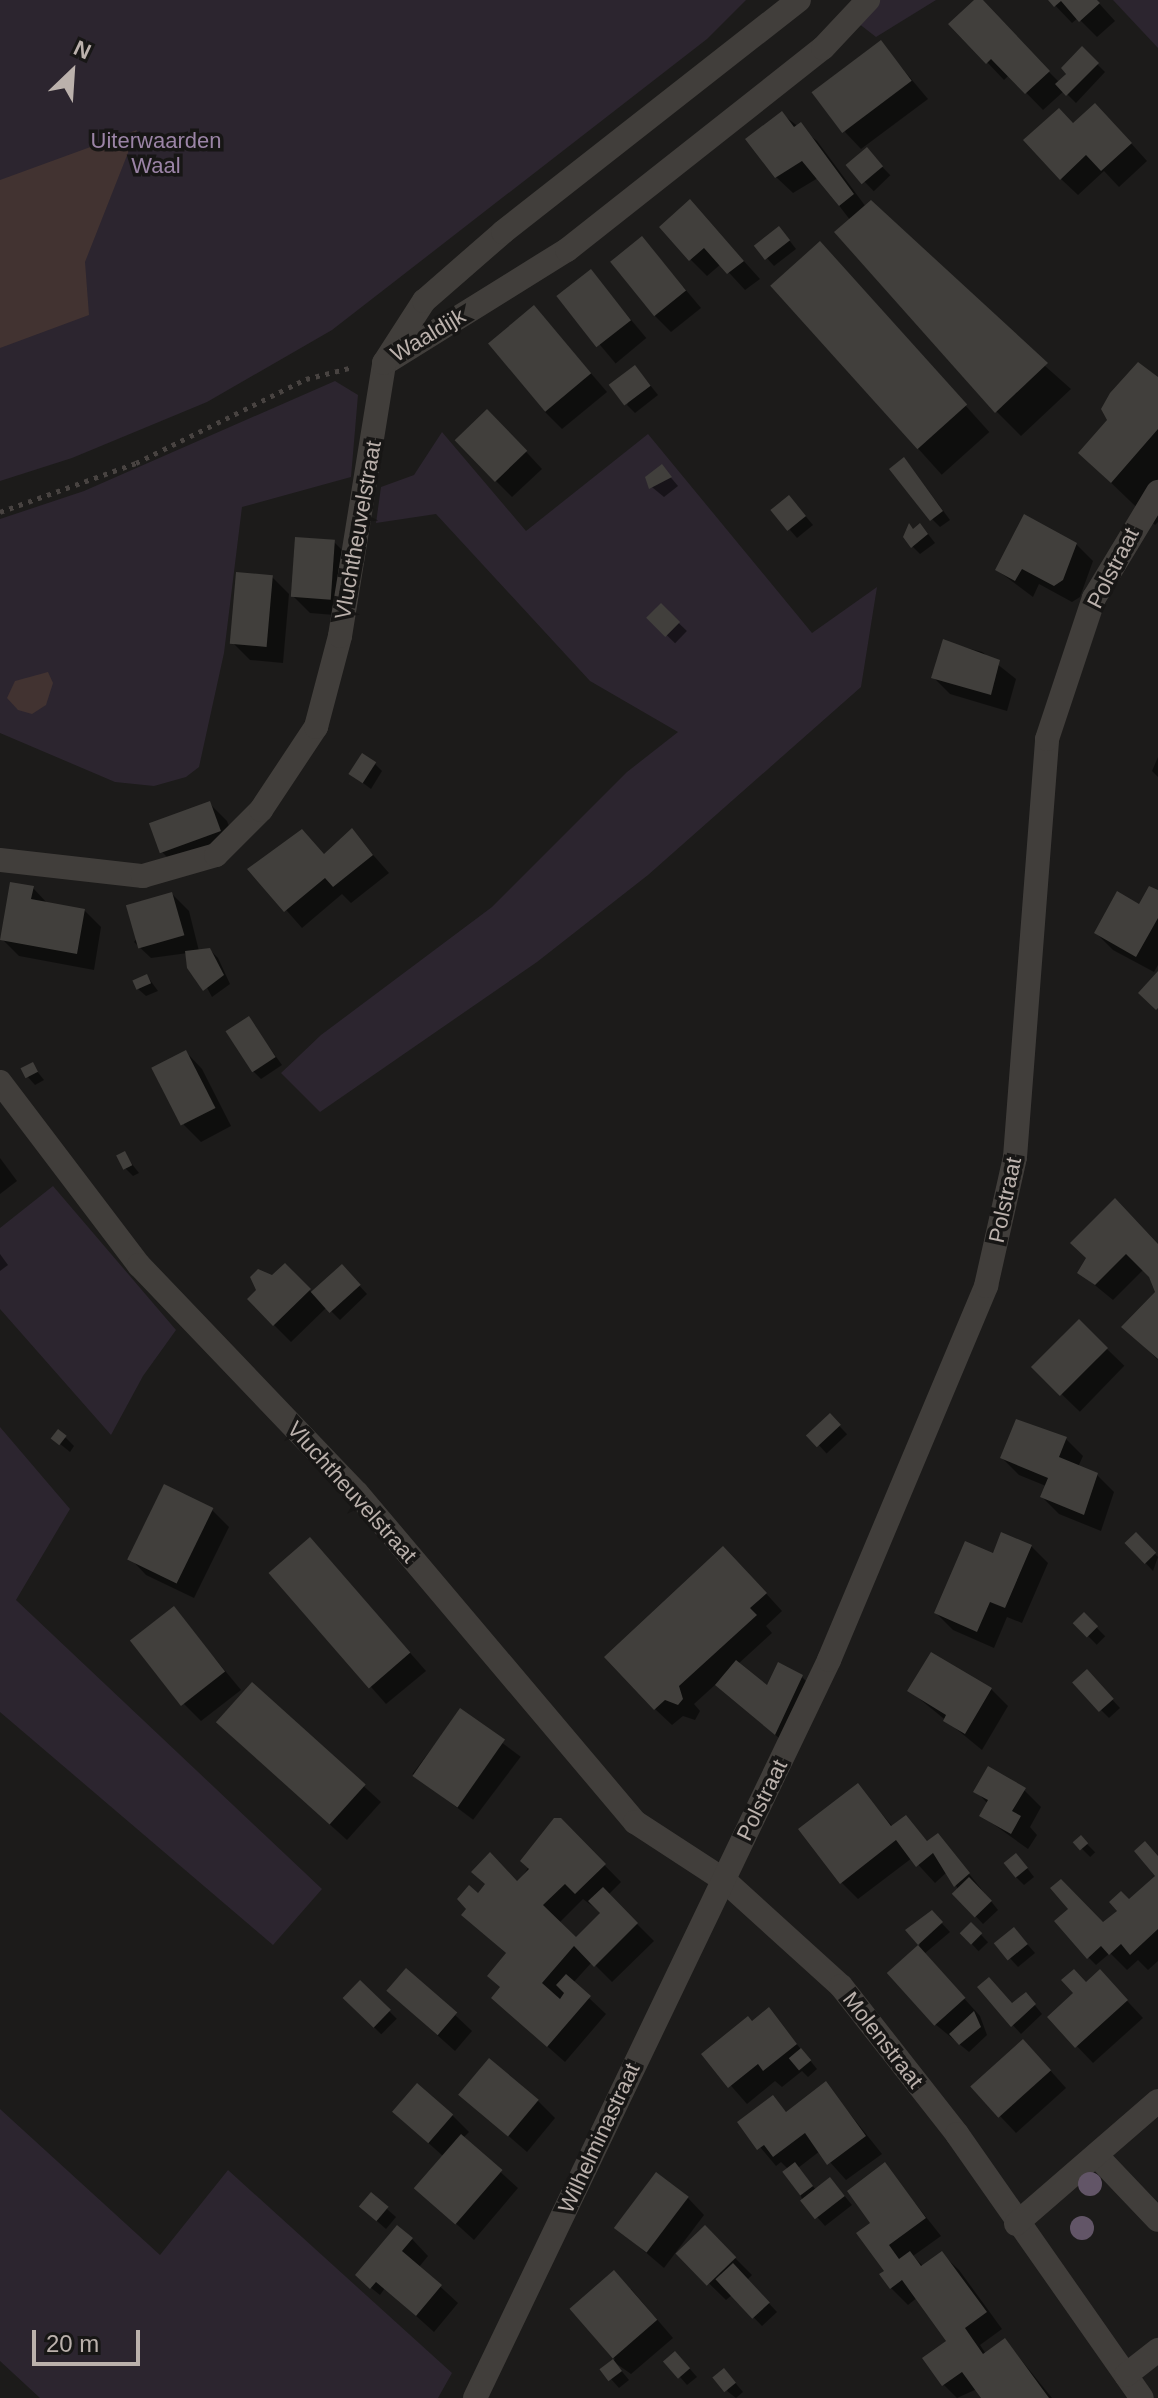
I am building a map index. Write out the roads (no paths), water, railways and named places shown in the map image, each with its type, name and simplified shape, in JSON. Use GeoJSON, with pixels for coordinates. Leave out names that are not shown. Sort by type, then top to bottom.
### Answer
{"type":"FeatureCollection","features":[{"type":"Feature","properties":{"kind":"street","name":"Waaldijk"},"geometry":{"type":"LineString","coordinates":[[384,363],[437,287],[799,0]]}},
{"type":"Feature","properties":{"kind":"street","name":"Waaldijk"},"geometry":{"type":"LineString","coordinates":[[384,363],[567,250],[823,48],[868,0]]}},
{"type":"Feature","properties":{"kind":"street","name":"Vluchtheuvelstraat"},"geometry":{"type":"LineString","coordinates":[[0,860],[143,876],[216,855],[261,810],[316,727],[340,636],[384,363]]}},
{"type":"Feature","properties":{"kind":"street","name":"Polstraat"},"geometry":{"type":"LineString","coordinates":[[724,1880],[829,1660],[986,1286],[1015,1157],[1047,739],[1094,598],[1158,492]]}},
{"type":"Feature","properties":{"kind":"street","name":"Vluchtheuvelstraat"},"geometry":{"type":"LineString","coordinates":[[0,1082],[139,1265],[357,1493],[635,1822],[724,1880]]}},
{"type":"Feature","properties":{"kind":"street","name":"Molenstraat"},"geometry":{"type":"LineString","coordinates":[[724,1880],[841,1986],[957,2134],[1016,2224],[1142,2398]]}},
{"type":"Feature","properties":{"kind":"street","name":"Wilhelminastraat"},"geometry":{"type":"LineString","coordinates":[[475,2398],[724,1880]]}},
{"type":"Feature","properties":{"kind":"street"},"geometry":{"type":"LineString","coordinates":[[1016,2224],[1158,2101]]}},
{"type":"Feature","properties":{"kind":"street"},"geometry":{"type":"LineString","coordinates":[[1097,2156],[1158,2220]]}},
{"type":"Feature","properties":{"kind":"street"},"geometry":{"type":"LineString","coordinates":[[1126,2375],[1158,2350]]}},
{"type":"Feature","properties":{"kind":"park label","name":"Uiterwaarden Waal"},"geometry":{"type":"Point","coordinates":[156,152]}}]}
